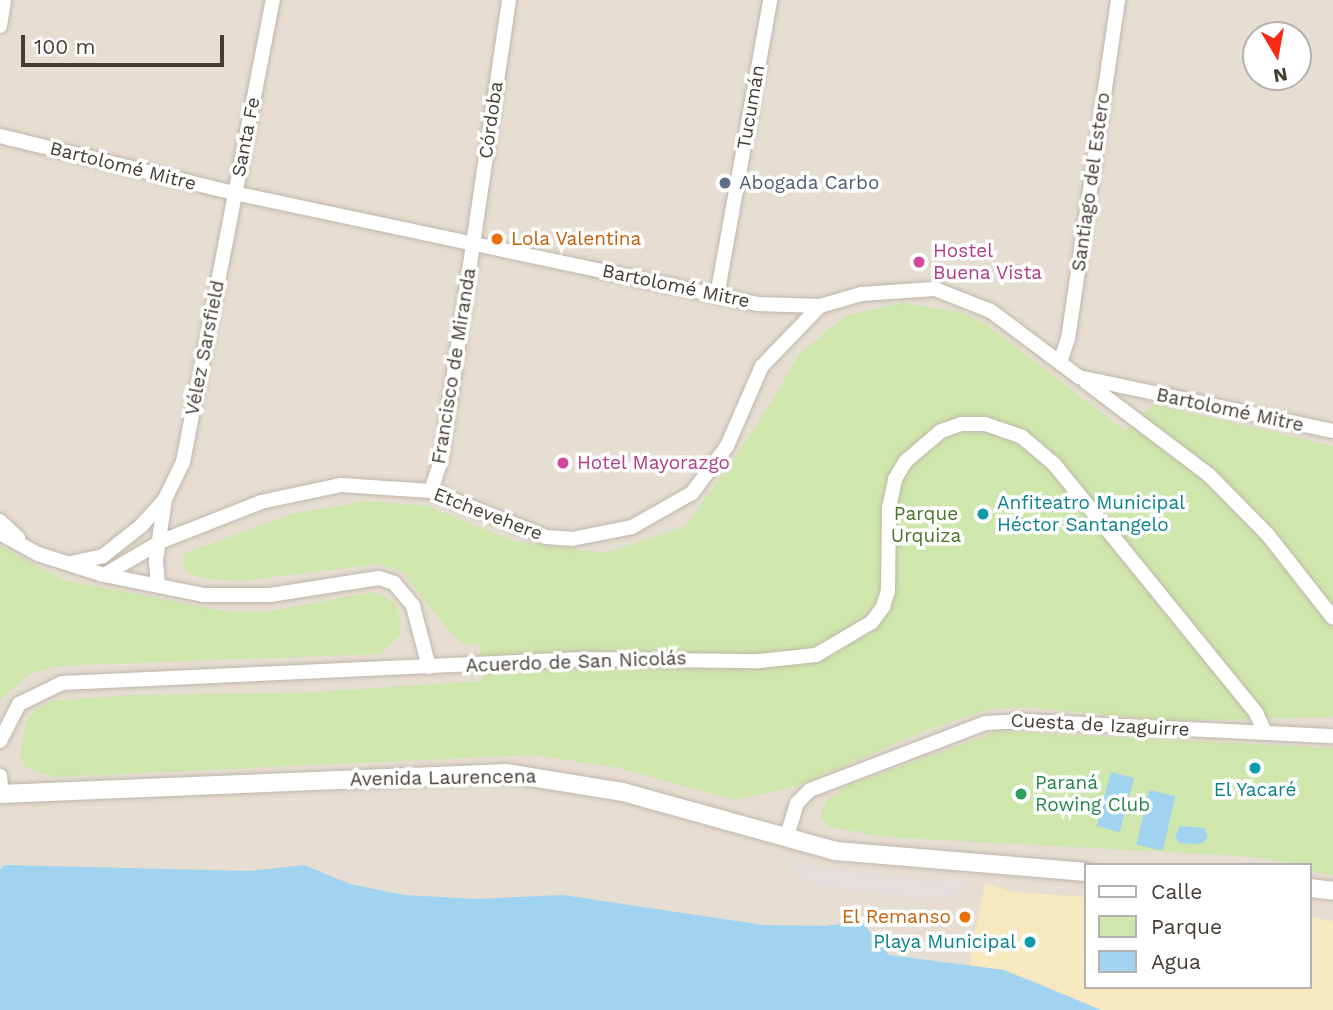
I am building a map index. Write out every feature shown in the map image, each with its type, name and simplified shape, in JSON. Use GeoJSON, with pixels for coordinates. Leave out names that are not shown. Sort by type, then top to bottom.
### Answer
{"type":"FeatureCollection","features":[{"type":"Feature","properties":{"kind":"street"},"geometry":{"type":"LineString","coordinates":[[0,26],[4,0]]}},
{"type":"Feature","properties":{"kind":"street","name":"Santa Fe"},"geometry":{"type":"LineString","coordinates":[[234,192],[274,0]]}},
{"type":"Feature","properties":{"kind":"street","name":"Córdoba"},"geometry":{"type":"LineString","coordinates":[[474,240],[509,0]]}},
{"type":"Feature","properties":{"kind":"street","name":"Tucumán"},"geometry":{"type":"LineString","coordinates":[[717,296],[770,0]]}},
{"type":"Feature","properties":{"kind":"street","name":"Santiago del Estero"},"geometry":{"type":"LineString","coordinates":[[1060,362],[1068,340],[1118,0]]}},
{"type":"Feature","properties":{"kind":"street","name":"Bartolomé Mitre"},"geometry":{"type":"LineString","coordinates":[[0,136],[234,192],[474,240],[717,296],[777,306],[820,306],[861,295],[935,289],[991,311],[1079,377],[1333,431]]}},
{"type":"Feature","properties":{"kind":"street","name":"Vélez Sarsfield"},"geometry":{"type":"LineString","coordinates":[[71,564],[103,556],[165,499],[183,462],[234,192]]}},
{"type":"Feature","properties":{"kind":"street","name":"Francisco de Miranda"},"geometry":{"type":"LineString","coordinates":[[431,491],[441,461],[474,240]]}},
{"type":"Feature","properties":{"kind":"street","name":"Etchevehere"},"geometry":{"type":"LineString","coordinates":[[104,575],[162,541],[295,492],[341,485],[431,491],[546,537],[606,535],[657,516],[692,493],[712,470],[762,366],[820,306]]}},
{"type":"Feature","properties":{"kind":"street"},"geometry":{"type":"LineString","coordinates":[[1079,377],[1209,475],[1268,535],[1333,618]]}},
{"type":"Feature","properties":{"kind":"street","name":"Acuerdo de San Nicolás"},"geometry":{"type":"LineString","coordinates":[[0,741],[19,704],[62,683],[632,657],[759,661],[816,655],[872,622],[883,607],[888,591],[890,508],[895,479],[906,461],[942,431],[961,424],[985,424],[1022,436],[1054,464],[1256,713],[1265,732]]}},
{"type":"Feature","properties":{"kind":"street","name":"Vélez Sarsfield"},"geometry":{"type":"LineString","coordinates":[[158,585],[156,560],[162,541],[165,499]]}},
{"type":"Feature","properties":{"kind":"street"},"geometry":{"type":"LineString","coordinates":[[1,524],[26,546],[104,575],[234,598],[379,578],[399,588],[412,606],[429,667]]}},
{"type":"Feature","properties":{"kind":"street","name":"Cuesta de Izaguirre"},"geometry":{"type":"LineString","coordinates":[[786,839],[797,803],[810,790],[985,723],[1011,720],[1333,736]]}},
{"type":"Feature","properties":{"kind":"street","name":"Avenida Laurencena"},"geometry":{"type":"LineString","coordinates":[[1,788],[506,773],[592,784],[786,839],[877,857],[1084,872]]}},
{"type":"Feature","properties":{"kind":"street"},"geometry":{"type":"LineString","coordinates":[[1312,888],[1333,891]]}},
{"type":"Feature","properties":{"kind":"shaded area"},"geometry":{"type":"Polygon","coordinates":[[[0,0],[1333,0],[1333,1010],[847,1010],[0,961],[0,0]]]}},
{"type":"Feature","properties":{"kind":"shaded area"},"geometry":{"type":"Polygon","coordinates":[[[784,854],[808,865],[941,882],[944,878],[969,880],[952,895],[925,899],[822,886],[796,874],[784,854]]]}},
{"type":"Feature","properties":{"kind":"green space","name":"Parque Urquiza"},"geometry":{"type":"Polygon","coordinates":[[[902,303],[963,313],[988,326],[1125,431],[1153,404],[1333,446],[1333,717],[1172,721],[1023,707],[988,710],[932,728],[794,787],[734,800],[619,768],[534,755],[53,777],[26,768],[20,757],[26,722],[35,710],[53,701],[127,695],[299,693],[483,681],[479,644],[464,645],[450,632],[402,572],[379,564],[241,581],[207,579],[188,573],[183,566],[185,553],[292,514],[365,501],[427,506],[513,541],[605,553],[686,526],[757,425],[800,353],[847,315],[902,303]]]}},
{"type":"Feature","properties":{"kind":"green space"},"geometry":{"type":"Polygon","coordinates":[[[0,546],[63,580],[224,611],[265,612],[374,592],[394,602],[400,614],[400,636],[380,654],[56,666],[29,674],[0,700],[0,546]]]}},
{"type":"Feature","properties":{"kind":"green space","name":"Paraná Rowing Club"},"geometry":{"type":"Polygon","coordinates":[[[998,731],[1333,748],[1333,875],[1312,871],[1312,863],[1241,856],[886,837],[829,827],[820,816],[827,801],[845,787],[998,731]]]}},
{"type":"Feature","properties":{"kind":"sand","name":"Playa Municipal"},"geometry":{"type":"Polygon","coordinates":[[[985,883],[1014,892],[1084,897],[1084,989],[1312,989],[1312,917],[1333,921],[1333,1010],[1101,1010],[1030,979],[969,964],[985,883]]]}},
{"type":"Feature","properties":{"kind":"water"},"geometry":{"type":"Polygon","coordinates":[[[1111,772],[1134,778],[1120,832],[1097,826],[1111,772]]]}},
{"type":"Feature","properties":{"kind":"water"},"geometry":{"type":"Polygon","coordinates":[[[1149,790],[1175,796],[1163,851],[1136,845],[1149,790]]]}},
{"type":"Feature","properties":{"kind":"water"},"geometry":{"type":"Polygon","coordinates":[[[1180,826],[1205,828],[1208,838],[1200,844],[1179,843],[1175,836],[1180,826]]]}},
{"type":"Feature","properties":{"kind":"water"},"geometry":{"type":"Polygon","coordinates":[[[4,865],[249,871],[304,865],[350,884],[404,895],[478,899],[563,895],[763,925],[825,926],[861,921],[889,955],[1004,970],[1101,1010],[0,1010],[0,869],[4,865]]]}},
{"type":"Feature","properties":{"kind":"place","name":"Abogada Carbo"},"geometry":{"type":"Point","coordinates":[725,183]}},
{"type":"Feature","properties":{"kind":"place","name":"Lola Valentina"},"geometry":{"type":"Point","coordinates":[497,239]}},
{"type":"Feature","properties":{"kind":"place","name":"Hostel Buena Vista"},"geometry":{"type":"Point","coordinates":[919,262]}},
{"type":"Feature","properties":{"kind":"place","name":"Hotel Mayorazgo"},"geometry":{"type":"Point","coordinates":[563,463]}},
{"type":"Feature","properties":{"kind":"place","name":"Anfiteatro Municipal Héctor Santangelo"},"geometry":{"type":"Point","coordinates":[983,514]}},
{"type":"Feature","properties":{"kind":"place","name":"El Yacaré"},"geometry":{"type":"Point","coordinates":[1255,768]}},
{"type":"Feature","properties":{"kind":"place","name":"Paraná Rowing Club"},"geometry":{"type":"Point","coordinates":[1021,794]}},
{"type":"Feature","properties":{"kind":"place","name":"El Remanso"},"geometry":{"type":"Point","coordinates":[965,917]}},
{"type":"Feature","properties":{"kind":"place","name":"Playa Municipal"},"geometry":{"type":"Point","coordinates":[1030,942]}}]}
